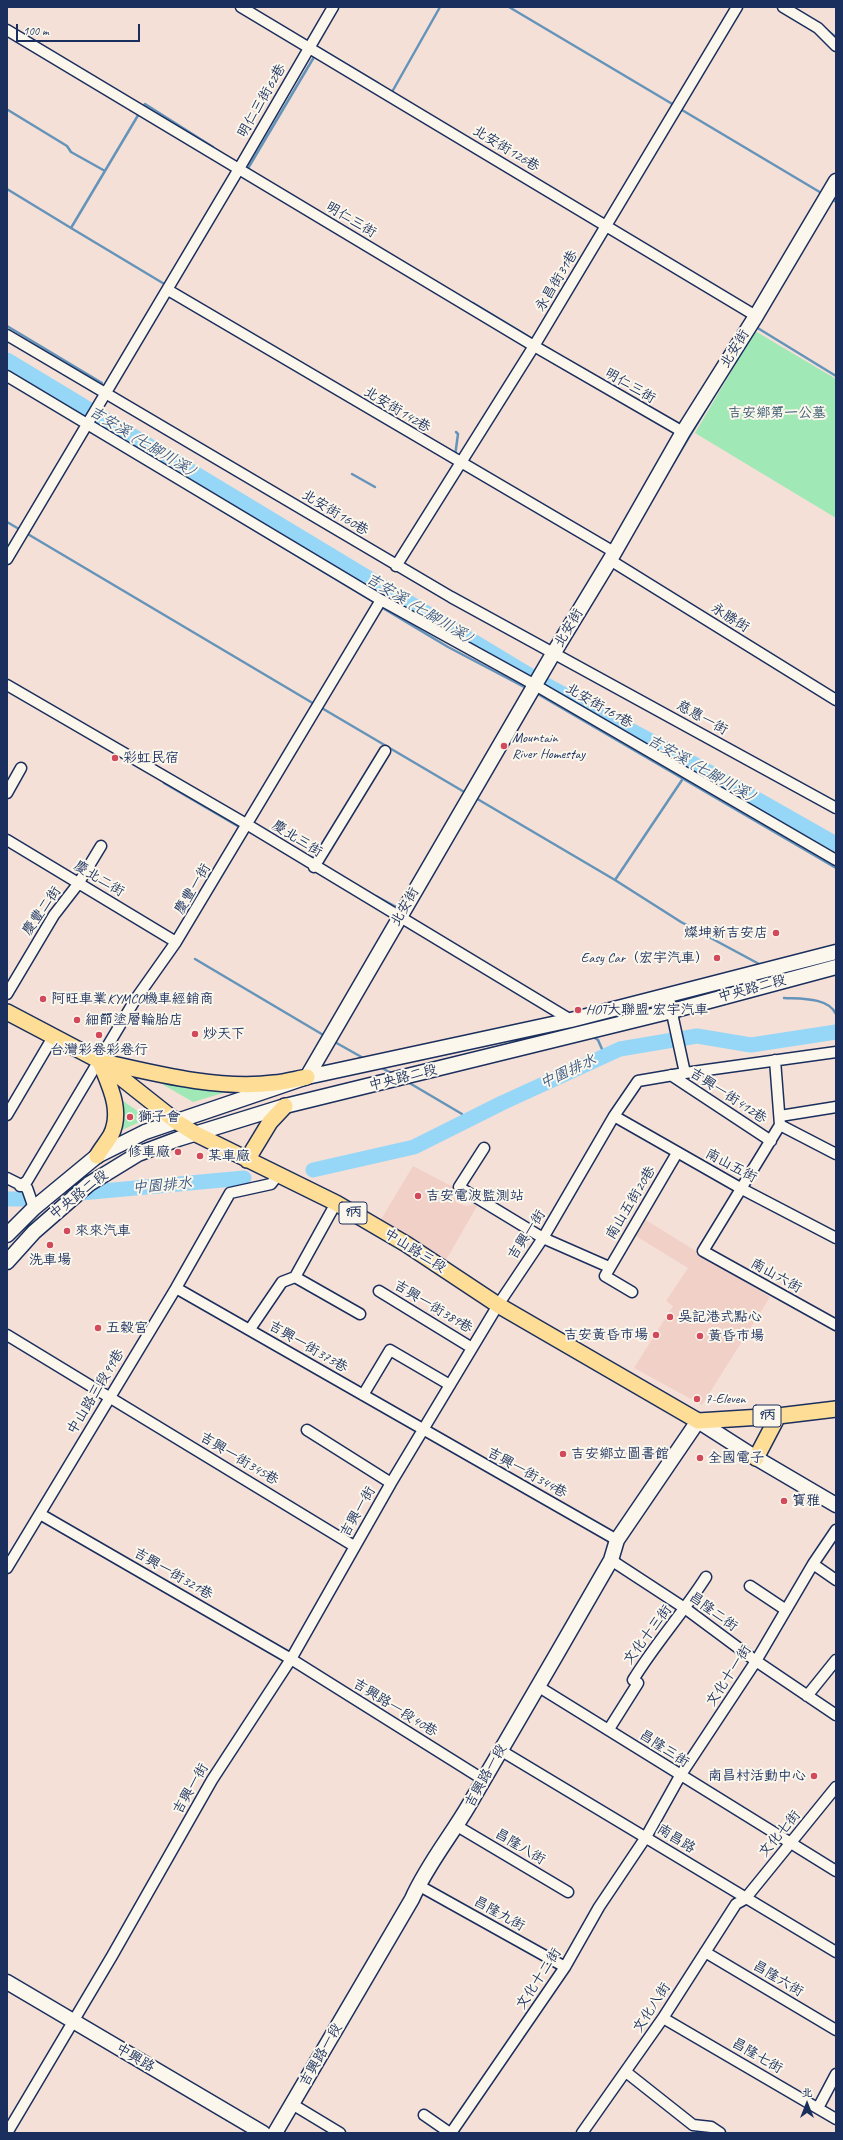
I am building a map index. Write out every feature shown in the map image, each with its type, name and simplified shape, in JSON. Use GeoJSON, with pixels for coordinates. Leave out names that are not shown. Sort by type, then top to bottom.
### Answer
{"type":"FeatureCollection","features":[{"type":"Feature","properties":{"kind":"main road","name":"中山路三段"},"geometry":{"type":"LineString","coordinates":[[7,1012],[100,1061],[177,1122],[196,1134],[336,1204],[406,1244],[498,1305],[698,1421]]}},
{"type":"Feature","properties":{"kind":"main road"},"geometry":{"type":"LineString","coordinates":[[100,1061],[174,1077],[242,1084],[273,1084],[307,1077]]}},
{"type":"Feature","properties":{"kind":"main road"},"geometry":{"type":"LineString","coordinates":[[97,1156],[111,1135],[116,1118],[112,1089],[100,1061]]}},
{"type":"Feature","properties":{"kind":"main road"},"geometry":{"type":"LineString","coordinates":[[247,1160],[270,1122],[285,1106]]}},
{"type":"Feature","properties":{"kind":"main road","name":"9丙"},"geometry":{"type":"LineString","coordinates":[[698,1421],[778,1416],[836,1409]]}},
{"type":"Feature","properties":{"kind":"main road"},"geometry":{"type":"LineString","coordinates":[[756,1458],[778,1416]]}},
{"type":"Feature","properties":{"kind":"street","name":"北安街126巷"},"geometry":{"type":"LineString","coordinates":[[241,7],[756,316]]}},
{"type":"Feature","properties":{"kind":"street","name":"明仁三街62巷"},"geometry":{"type":"LineString","coordinates":[[7,559],[104,393],[168,290],[333,7]]}},
{"type":"Feature","properties":{"kind":"street","name":"永昌街31巷"},"geometry":{"type":"LineString","coordinates":[[396,566],[534,346],[737,7]]}},
{"type":"Feature","properties":{"kind":"street"},"geometry":{"type":"LineString","coordinates":[[783,7],[818,28],[836,46]]}},
{"type":"Feature","properties":{"kind":"street","name":"明仁三街"},"geometry":{"type":"LineString","coordinates":[[7,30],[141,111],[241,166],[534,346],[683,432]]}},
{"type":"Feature","properties":{"kind":"street","name":"北安街"},"geometry":{"type":"LineString","coordinates":[[307,1077],[683,432],[756,316],[836,181]]}},
{"type":"Feature","properties":{"kind":"street","name":"北安街142巷"},"geometry":{"type":"LineString","coordinates":[[168,290],[461,464],[612,556]]}},
{"type":"Feature","properties":{"kind":"street","name":"北安街160巷"},"geometry":{"type":"LineString","coordinates":[[7,335],[396,566],[552,656]]}},
{"type":"Feature","properties":{"kind":"street","name":"北安街161巷"},"geometry":{"type":"LineString","coordinates":[[7,376],[381,600],[538,681],[836,860]]}},
{"type":"Feature","properties":{"kind":"street","name":"永勝街"},"geometry":{"type":"LineString","coordinates":[[612,556],[836,700]]}},
{"type":"Feature","properties":{"kind":"street","name":"慶豐一街"},"geometry":{"type":"LineString","coordinates":[[20,1186],[27,1181],[100,1061],[135,1000],[176,942],[248,825],[381,600]]}},
{"type":"Feature","properties":{"kind":"street","name":"慈惠一街"},"geometry":{"type":"LineString","coordinates":[[552,656],[836,808]]}},
{"type":"Feature","properties":{"kind":"street","name":"慶北三街"},"geometry":{"type":"LineString","coordinates":[[7,685],[248,825],[314,867],[400,916],[571,1020]]}},
{"type":"Feature","properties":{"kind":"street"},"geometry":{"type":"LineString","coordinates":[[314,867],[385,751]]}},
{"type":"Feature","properties":{"kind":"street"},"geometry":{"type":"LineString","coordinates":[[7,794],[21,768]]}},
{"type":"Feature","properties":{"kind":"street","name":"慶北二街"},"geometry":{"type":"LineString","coordinates":[[7,840],[176,942]]}},
{"type":"Feature","properties":{"kind":"street","name":"慶豐二街"},"geometry":{"type":"LineString","coordinates":[[7,994],[54,915],[78,884],[101,846]]}},
{"type":"Feature","properties":{"kind":"street","name":"中央路二段"},"geometry":{"type":"LineString","coordinates":[[7,1235],[34,1208],[97,1156],[145,1132],[307,1077],[571,1020],[836,952]]}},
{"type":"Feature","properties":{"kind":"street","name":"中央路二段"},"geometry":{"type":"LineString","coordinates":[[7,1262],[34,1232],[89,1184],[138,1154],[178,1139],[285,1106],[672,1011],[836,967]]}},
{"type":"Feature","properties":{"kind":"street"},"geometry":{"type":"LineString","coordinates":[[668,995],[684,1071]]}},
{"type":"Feature","properties":{"kind":"street"},"geometry":{"type":"LineString","coordinates":[[7,1115],[53,1037]]}},
{"type":"Feature","properties":{"kind":"street","name":"吉興一街"},"geometry":{"type":"LineString","coordinates":[[7,2133],[73,2022],[212,1780],[291,1659],[390,1483],[424,1431],[498,1305],[543,1238],[614,1116],[638,1081],[684,1071],[836,1052]]}},
{"type":"Feature","properties":{"kind":"street"},"geometry":{"type":"LineString","coordinates":[[742,1188],[771,1141],[780,1120],[775,1060]]}},
{"type":"Feature","properties":{"kind":"street","name":"吉興一街412巷"},"geometry":{"type":"LineString","coordinates":[[671,1075],[771,1141]]}},
{"type":"Feature","properties":{"kind":"street"},"geometry":{"type":"LineString","coordinates":[[780,1120],[836,1107]]}},
{"type":"Feature","properties":{"kind":"street","name":"南山五街"},"geometry":{"type":"LineString","coordinates":[[614,1116],[677,1153],[836,1238]]}},
{"type":"Feature","properties":{"kind":"street"},"geometry":{"type":"LineString","coordinates":[[780,1120],[836,1154]]}},
{"type":"Feature","properties":{"kind":"street"},"geometry":{"type":"LineString","coordinates":[[484,1148],[459,1187],[543,1238],[609,1267],[605,1276],[632,1292]]}},
{"type":"Feature","properties":{"kind":"street","name":"南山五街20巷"},"geometry":{"type":"LineString","coordinates":[[609,1267],[677,1153]]}},
{"type":"Feature","properties":{"kind":"street","name":"中山路三段99巷"},"geometry":{"type":"LineString","coordinates":[[7,1568],[176,1288],[230,1193],[271,1184],[278,1175]]}},
{"type":"Feature","properties":{"kind":"street"},"geometry":{"type":"LineString","coordinates":[[7,1178],[20,1186],[27,1188],[34,1208]]}},
{"type":"Feature","properties":{"kind":"street","name":"南山六街"},"geometry":{"type":"LineString","coordinates":[[742,1188],[716,1226],[703,1251],[836,1325]]}},
{"type":"Feature","properties":{"kind":"street"},"geometry":{"type":"LineString","coordinates":[[250,1329],[282,1282],[295,1277],[336,1204]]}},
{"type":"Feature","properties":{"kind":"street"},"geometry":{"type":"LineString","coordinates":[[295,1277],[360,1314]]}},
{"type":"Feature","properties":{"kind":"street","name":"吉興一街373巷"},"geometry":{"type":"LineString","coordinates":[[176,1288],[250,1329],[424,1431]]}},
{"type":"Feature","properties":{"kind":"street","name":"吉興一街389巷"},"geometry":{"type":"LineString","coordinates":[[379,1291],[472,1348]]}},
{"type":"Feature","properties":{"kind":"street","name":"吉興一街345巷"},"geometry":{"type":"LineString","coordinates":[[7,1334],[354,1546]]}},
{"type":"Feature","properties":{"kind":"street"},"geometry":{"type":"LineString","coordinates":[[363,1395],[390,1350],[450,1385]]}},
{"type":"Feature","properties":{"kind":"street"},"geometry":{"type":"LineString","coordinates":[[698,1421],[756,1458],[836,1505]]}},
{"type":"Feature","properties":{"kind":"street","name":"吉興路一段"},"geometry":{"type":"LineString","coordinates":[[275,2133],[412,1899],[418,1885],[457,1826],[500,1750],[539,1687],[611,1560],[617,1540],[698,1421]]}},
{"type":"Feature","properties":{"kind":"street"},"geometry":{"type":"LineString","coordinates":[[307,1430],[390,1483]]}},
{"type":"Feature","properties":{"kind":"street","name":"吉興一街344巷"},"geometry":{"type":"LineString","coordinates":[[424,1431],[617,1540]]}},
{"type":"Feature","properties":{"kind":"street","name":"吉興一街321巷"},"geometry":{"type":"LineString","coordinates":[[40,1514],[291,1659]]}},
{"type":"Feature","properties":{"kind":"street","name":"文化十一街"},"geometry":{"type":"LineString","coordinates":[[646,1837],[680,1776],[756,1661],[813,1564],[836,1530]]}},
{"type":"Feature","properties":{"kind":"street","name":"昌隆二街"},"geometry":{"type":"LineString","coordinates":[[611,1560],[686,1609],[756,1661],[836,1715]]}},
{"type":"Feature","properties":{"kind":"street"},"geometry":{"type":"LineString","coordinates":[[813,1564],[836,1580]]}},
{"type":"Feature","properties":{"kind":"street","name":"文化十三街"},"geometry":{"type":"LineString","coordinates":[[609,1729],[638,1683],[633,1680],[642,1665],[686,1609],[706,1578]]}},
{"type":"Feature","properties":{"kind":"street"},"geometry":{"type":"LineString","coordinates":[[750,1586],[786,1610]]}},
{"type":"Feature","properties":{"kind":"street","name":"吉興路一段40巷"},"geometry":{"type":"LineString","coordinates":[[291,1659],[484,1780]]}},
{"type":"Feature","properties":{"kind":"street"},"geometry":{"type":"LineString","coordinates":[[807,1696],[836,1660]]}},
{"type":"Feature","properties":{"kind":"street","name":"昌隆三街"},"geometry":{"type":"LineString","coordinates":[[539,1687],[609,1729],[680,1776],[736,1808],[836,1872]]}},
{"type":"Feature","properties":{"kind":"street","name":"南昌路"},"geometry":{"type":"LineString","coordinates":[[500,1750],[646,1837],[745,1899],[836,1952]]}},
{"type":"Feature","properties":{"kind":"street","name":"文化七街"},"geometry":{"type":"LineString","coordinates":[[745,1899],[834,1792]]}},
{"type":"Feature","properties":{"kind":"street","name":"昌隆八街"},"geometry":{"type":"LineString","coordinates":[[457,1826],[568,1892]]}},
{"type":"Feature","properties":{"kind":"street","name":"文化十二街"},"geometry":{"type":"LineString","coordinates":[[450,2133],[565,1967],[599,1907],[646,1837]]}},
{"type":"Feature","properties":{"kind":"street","name":"昌隆九街"},"geometry":{"type":"LineString","coordinates":[[418,1885],[565,1967]]}},
{"type":"Feature","properties":{"kind":"street","name":"文化八街"},"geometry":{"type":"LineString","coordinates":[[582,2133],[663,2018],[736,1904],[745,1899]]}},
{"type":"Feature","properties":{"kind":"street","name":"昌隆六街"},"geometry":{"type":"LineString","coordinates":[[705,1952],[836,2030]]}},
{"type":"Feature","properties":{"kind":"street","name":"中興路"},"geometry":{"type":"LineString","coordinates":[[7,1982],[263,2133]]}},
{"type":"Feature","properties":{"kind":"street","name":"昌隆七街"},"geometry":{"type":"LineString","coordinates":[[663,2018],[836,2119]]}},
{"type":"Feature","properties":{"kind":"street"},"geometry":{"type":"LineString","coordinates":[[626,2072],[693,2125],[710,2127],[720,2133]]}},
{"type":"Feature","properties":{"kind":"street"},"geometry":{"type":"LineString","coordinates":[[818,2108],[836,2074]]}},
{"type":"Feature","properties":{"kind":"street"},"geometry":{"type":"LineString","coordinates":[[292,2104],[340,2133]]}},
{"type":"Feature","properties":{"kind":"street"},"geometry":{"type":"LineString","coordinates":[[424,2115],[450,2133]]}},
{"type":"Feature","properties":{"kind":"shaded area"},"geometry":{"type":"Polygon","coordinates":[[[413,1166],[457,1189],[453,1196],[457,1203],[467,1206],[474,1204],[477,1206],[446,1260],[380,1221],[413,1166]]]}},
{"type":"Feature","properties":{"kind":"shaded area","name":"黃昏市場"},"geometry":{"type":"Polygon","coordinates":[[[641,1217],[770,1297],[702,1405],[634,1368],[673,1306],[666,1301],[688,1268],[631,1233],[641,1217]]]}},
{"type":"Feature","properties":{"kind":"green space","name":"吉安鄉第一公墓"},"geometry":{"type":"Polygon","coordinates":[[[755,331],[836,379],[836,518],[695,433],[755,331]]]}},
{"type":"Feature","properties":{"kind":"green space"},"geometry":{"type":"Polygon","coordinates":[[[162,1084],[233,1090],[193,1102],[162,1084]]]}},
{"type":"Feature","properties":{"kind":"green space"},"geometry":{"type":"Polygon","coordinates":[[[120,1099],[148,1118],[118,1132],[120,1099]]]}},
{"type":"Feature","properties":{"kind":"waterway"},"geometry":{"type":"LineString","coordinates":[[391,91],[392,92],[440,7]]}},
{"type":"Feature","properties":{"kind":"waterway"},"geometry":{"type":"LineString","coordinates":[[509,7],[674,105]]}},
{"type":"Feature","properties":{"kind":"waterway"},"geometry":{"type":"LineString","coordinates":[[824,28],[836,37]]}},
{"type":"Feature","properties":{"kind":"waterway"},"geometry":{"type":"LineString","coordinates":[[318,50],[319,48],[378,83]]}},
{"type":"Feature","properties":{"kind":"waterway"},"geometry":{"type":"LineString","coordinates":[[245,169],[247,170],[314,57]]}},
{"type":"Feature","properties":{"kind":"waterway"},"geometry":{"type":"LineString","coordinates":[[142,108],[145,104],[213,147]]}},
{"type":"Feature","properties":{"kind":"waterway"},"geometry":{"type":"LineString","coordinates":[[8,110],[67,146],[71,152],[105,171]]}},
{"type":"Feature","properties":{"kind":"waterway"},"geometry":{"type":"LineString","coordinates":[[682,110],[823,194]]}},
{"type":"Feature","properties":{"kind":"waterway"},"geometry":{"type":"LineString","coordinates":[[7,189],[71,228],[140,112]]}},
{"type":"Feature","properties":{"kind":"waterway"},"geometry":{"type":"LineString","coordinates":[[830,198],[836,202]]}},
{"type":"Feature","properties":{"kind":"waterway"},"geometry":{"type":"LineString","coordinates":[[71,228],[166,285]]}},
{"type":"Feature","properties":{"kind":"waterway"},"geometry":{"type":"LineString","coordinates":[[473,303],[531,338]]}},
{"type":"Feature","properties":{"kind":"waterway"},"geometry":{"type":"LineString","coordinates":[[7,326],[102,383]]}},
{"type":"Feature","properties":{"kind":"waterway"},"geometry":{"type":"LineString","coordinates":[[756,327],[836,376]]}},
{"type":"Feature","properties":{"kind":"waterway"},"geometry":{"type":"LineString","coordinates":[[541,344],[553,351]]}},
{"type":"Feature","properties":{"kind":"waterway","name":"吉安溪 (七腳川溪)"},"geometry":{"type":"LineString","coordinates":[[7,360],[539,681],[711,773],[836,844]]}},
{"type":"Feature","properties":{"kind":"waterway"},"geometry":{"type":"LineString","coordinates":[[671,467],[715,394]]}},
{"type":"Feature","properties":{"kind":"waterway"},"geometry":{"type":"LineString","coordinates":[[455,456],[458,434],[456,432]]}},
{"type":"Feature","properties":{"kind":"waterway"},"geometry":{"type":"LineString","coordinates":[[352,474],[375,487]]}},
{"type":"Feature","properties":{"kind":"waterway"},"geometry":{"type":"LineString","coordinates":[[211,504],[377,604]]}},
{"type":"Feature","properties":{"kind":"waterway"},"geometry":{"type":"LineString","coordinates":[[7,522],[19,529]]}},
{"type":"Feature","properties":{"kind":"waterway"},"geometry":{"type":"LineString","coordinates":[[26,533],[316,705]]}},
{"type":"Feature","properties":{"kind":"waterway"},"geometry":{"type":"LineString","coordinates":[[381,607],[448,647],[528,689]]}},
{"type":"Feature","properties":{"kind":"waterway"},"geometry":{"type":"LineString","coordinates":[[536,693],[836,868]]}},
{"type":"Feature","properties":{"kind":"waterway"},"geometry":{"type":"LineString","coordinates":[[320,707],[466,793]]}},
{"type":"Feature","properties":{"kind":"waterway"},"geometry":{"type":"LineString","coordinates":[[615,880],[682,780]]}},
{"type":"Feature","properties":{"kind":"waterway"},"geometry":{"type":"LineString","coordinates":[[164,783],[241,828]]}},
{"type":"Feature","properties":{"kind":"waterway"},"geometry":{"type":"LineString","coordinates":[[474,797],[615,880],[681,922],[761,965]]}},
{"type":"Feature","properties":{"kind":"waterway"},"geometry":{"type":"LineString","coordinates":[[376,896],[400,909]]}},
{"type":"Feature","properties":{"kind":"waterway"},"geometry":{"type":"LineString","coordinates":[[195,959],[325,1036]]}},
{"type":"Feature","properties":{"kind":"waterway"},"geometry":{"type":"LineString","coordinates":[[784,998],[813,1000],[827,1004],[836,1014]]}},
{"type":"Feature","properties":{"kind":"waterway","name":"中園排水"},"geometry":{"type":"LineString","coordinates":[[313,1170],[414,1147],[502,1103],[620,1049],[697,1036],[751,1045],[836,1032]]}},
{"type":"Feature","properties":{"kind":"waterway"},"geometry":{"type":"LineString","coordinates":[[592,1036],[598,1040],[605,1056]]}},
{"type":"Feature","properties":{"kind":"waterway"},"geometry":{"type":"LineString","coordinates":[[333,1041],[365,1059]]}},
{"type":"Feature","properties":{"kind":"waterway"},"geometry":{"type":"LineString","coordinates":[[380,1067],[393,1074]]}},
{"type":"Feature","properties":{"kind":"waterway"},"geometry":{"type":"LineString","coordinates":[[406,1081],[462,1114],[466,1121]]}},
{"type":"Feature","properties":{"kind":"waterway","name":"中園排水"},"geometry":{"type":"LineString","coordinates":[[81,1193],[244,1178]]}},
{"type":"Feature","properties":{"kind":"waterway","name":"中園排水"},"geometry":{"type":"LineString","coordinates":[[7,1199],[22,1199]]}},
{"type":"Feature","properties":{"kind":"place","name":"Mountain River Homestay"},"geometry":{"type":"Point","coordinates":[504,746]}},
{"type":"Feature","properties":{"kind":"place","name":"彩虹民宿"},"geometry":{"type":"Point","coordinates":[115,758]}},
{"type":"Feature","properties":{"kind":"place","name":"燦坤新吉安店"},"geometry":{"type":"Point","coordinates":[776,933]}},
{"type":"Feature","properties":{"kind":"place","name":"Easy Car（宏宇汽車）"},"geometry":{"type":"Point","coordinates":[717,958]}},
{"type":"Feature","properties":{"kind":"place","name":"阿旺車業KYMCO機車經銷商"},"geometry":{"type":"Point","coordinates":[43,999]}},
{"type":"Feature","properties":{"kind":"place","name":"HOT大聯盟 宏宇汽車"},"geometry":{"type":"Point","coordinates":[578,1010]}},
{"type":"Feature","properties":{"kind":"place","name":"細節塗層輪胎店"},"geometry":{"type":"Point","coordinates":[77,1020]}},
{"type":"Feature","properties":{"kind":"place","name":"炒天下"},"geometry":{"type":"Point","coordinates":[195,1034]}},
{"type":"Feature","properties":{"kind":"place","name":"台灣彩卷彩卷行"},"geometry":{"type":"Point","coordinates":[99,1035]}},
{"type":"Feature","properties":{"kind":"place","name":"獅子會"},"geometry":{"type":"Point","coordinates":[130,1117]}},
{"type":"Feature","properties":{"kind":"place","name":"修車廠"},"geometry":{"type":"Point","coordinates":[178,1152]}},
{"type":"Feature","properties":{"kind":"place","name":"某車廠"},"geometry":{"type":"Point","coordinates":[200,1156]}},
{"type":"Feature","properties":{"kind":"place","name":"吉安電波監測站"},"geometry":{"type":"Point","coordinates":[418,1196]}},
{"type":"Feature","properties":{"kind":"place","name":"來來汽車"},"geometry":{"type":"Point","coordinates":[67,1231]}},
{"type":"Feature","properties":{"kind":"place","name":"洗車場"},"geometry":{"type":"Point","coordinates":[50,1245]}},
{"type":"Feature","properties":{"kind":"place","name":"吳記港式點心"},"geometry":{"type":"Point","coordinates":[670,1317]}},
{"type":"Feature","properties":{"kind":"place","name":"五榖宮"},"geometry":{"type":"Point","coordinates":[98,1328]}},
{"type":"Feature","properties":{"kind":"place","name":"吉安黃昏市場"},"geometry":{"type":"Point","coordinates":[656,1335]}},
{"type":"Feature","properties":{"kind":"place","name":"黃昏市場"},"geometry":{"type":"Point","coordinates":[700,1336]}},
{"type":"Feature","properties":{"kind":"place","name":"7-Eleven"},"geometry":{"type":"Point","coordinates":[697,1399]}},
{"type":"Feature","properties":{"kind":"place","name":"吉安鄉立圖書館"},"geometry":{"type":"Point","coordinates":[563,1454]}},
{"type":"Feature","properties":{"kind":"place","name":"全國電子"},"geometry":{"type":"Point","coordinates":[700,1458]}},
{"type":"Feature","properties":{"kind":"place","name":"寶雅"},"geometry":{"type":"Point","coordinates":[784,1501]}},
{"type":"Feature","properties":{"kind":"place","name":"南昌村活動中心"},"geometry":{"type":"Point","coordinates":[814,1776]}}]}
